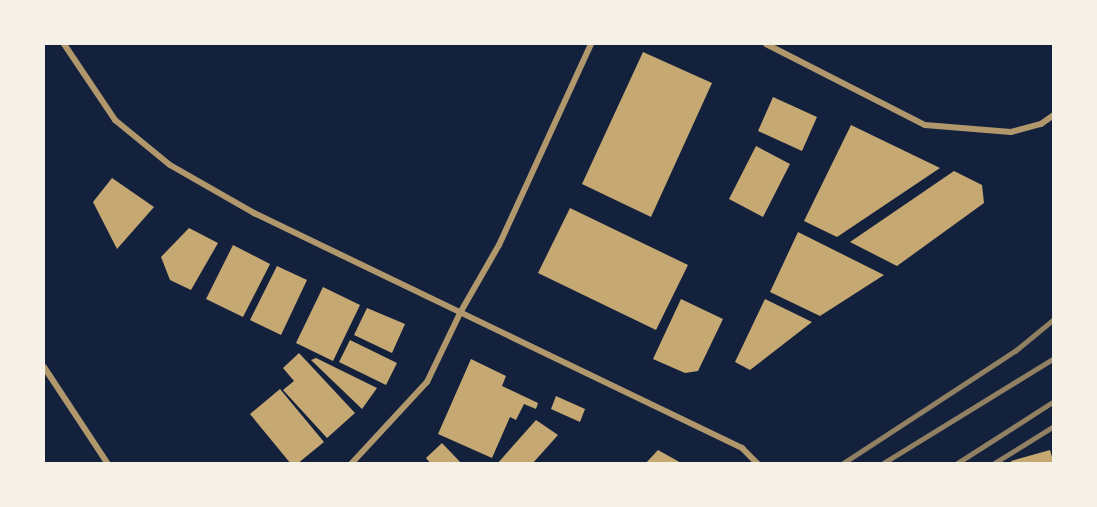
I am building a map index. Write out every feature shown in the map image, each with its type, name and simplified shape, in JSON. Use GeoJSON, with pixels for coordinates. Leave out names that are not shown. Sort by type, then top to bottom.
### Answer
{"type":"FeatureCollection","features":[{"type":"Feature","properties":{"kind":"street"},"geometry":{"type":"LineString","coordinates":[[64,44],[115,120],[170,165],[255,213],[742,448],[758,464]]}},
{"type":"Feature","properties":{"kind":"street"},"geometry":{"type":"LineString","coordinates":[[351,464],[427,382],[460,313],[499,244],[591,44]]}},
{"type":"Feature","properties":{"kind":"street"},"geometry":{"type":"LineString","coordinates":[[766,44],[926,124],[1011,132],[1041,124],[1053,115]]}},
{"type":"Feature","properties":{"kind":"street"},"geometry":{"type":"LineString","coordinates":[[44,367],[108,464]]}},
{"type":"Feature","properties":{"kind":"building"},"geometry":{"type":"Polygon","coordinates":[[[643,52],[712,83],[651,217],[582,184],[643,52]]]}},
{"type":"Feature","properties":{"kind":"building"},"geometry":{"type":"Polygon","coordinates":[[[773,97],[817,117],[802,151],[758,131],[773,97]]]}},
{"type":"Feature","properties":{"kind":"building"},"geometry":{"type":"Polygon","coordinates":[[[851,125],[940,168],[837,237],[804,221],[851,125]]]}},
{"type":"Feature","properties":{"kind":"building"},"geometry":{"type":"Polygon","coordinates":[[[756,146],[790,164],[763,217],[729,199],[756,146]]]}},
{"type":"Feature","properties":{"kind":"building"},"geometry":{"type":"Polygon","coordinates":[[[954,171],[982,185],[984,203],[897,266],[850,242],[954,171]]]}},
{"type":"Feature","properties":{"kind":"building"},"geometry":{"type":"Polygon","coordinates":[[[112,178],[154,207],[117,249],[93,202],[112,178]]]}},
{"type":"Feature","properties":{"kind":"building"},"geometry":{"type":"Polygon","coordinates":[[[570,208],[688,265],[656,330],[538,273],[570,208]]]}},
{"type":"Feature","properties":{"kind":"building"},"geometry":{"type":"Polygon","coordinates":[[[189,228],[218,243],[191,290],[170,280],[161,257],[189,228]]]}},
{"type":"Feature","properties":{"kind":"building"},"geometry":{"type":"Polygon","coordinates":[[[798,232],[884,275],[820,316],[770,292],[798,232]]]}},
{"type":"Feature","properties":{"kind":"building"},"geometry":{"type":"Polygon","coordinates":[[[233,245],[270,264],[243,317],[206,299],[233,245]]]}},
{"type":"Feature","properties":{"kind":"building"},"geometry":{"type":"Polygon","coordinates":[[[277,266],[307,280],[281,335],[250,320],[277,266]]]}},
{"type":"Feature","properties":{"kind":"building"},"geometry":{"type":"Polygon","coordinates":[[[323,287],[360,305],[333,361],[296,343],[323,287]]]}},
{"type":"Feature","properties":{"kind":"building"},"geometry":{"type":"Polygon","coordinates":[[[681,299],[723,319],[698,371],[685,373],[653,359],[681,299]]]}},
{"type":"Feature","properties":{"kind":"building"},"geometry":{"type":"Polygon","coordinates":[[[765,299],[812,322],[750,370],[735,362],[765,299]]]}},
{"type":"Feature","properties":{"kind":"building"},"geometry":{"type":"Polygon","coordinates":[[[367,308],[405,324],[392,353],[354,335],[367,308]]]}},
{"type":"Feature","properties":{"kind":"building"},"geometry":{"type":"Polygon","coordinates":[[[350,340],[397,363],[386,385],[339,362],[350,340]]]}},
{"type":"Feature","properties":{"kind":"building"},"geometry":{"type":"Polygon","coordinates":[[[299,353],[355,413],[327,438],[283,390],[294,381],[283,368],[299,353]]]}},
{"type":"Feature","properties":{"kind":"building"},"geometry":{"type":"Polygon","coordinates":[[[316,358],[377,388],[362,409],[311,360],[316,358]]]}},
{"type":"Feature","properties":{"kind":"building"},"geometry":{"type":"Polygon","coordinates":[[[471,359],[506,376],[502,386],[538,403],[536,409],[524,404],[516,420],[510,417],[492,458],[438,434],[471,359]]]}},
{"type":"Feature","properties":{"kind":"building"},"geometry":{"type":"Polygon","coordinates":[[[280,389],[324,442],[297,464],[291,464],[250,414],[280,389]]]}},
{"type":"Feature","properties":{"kind":"building"},"geometry":{"type":"Polygon","coordinates":[[[556,396],[585,409],[580,422],[551,409],[556,396]]]}},
{"type":"Feature","properties":{"kind":"building"},"geometry":{"type":"Polygon","coordinates":[[[536,420],[558,435],[532,464],[497,464],[536,420]]]}},
{"type":"Feature","properties":{"kind":"building"},"geometry":{"type":"Polygon","coordinates":[[[442,443],[462,464],[431,464],[426,458],[442,443]]]}},
{"type":"Feature","properties":{"kind":"building"},"geometry":{"type":"Polygon","coordinates":[[[658,450],[683,464],[645,464],[658,450]]]}},
{"type":"Feature","properties":{"kind":"building"},"geometry":{"type":"Polygon","coordinates":[[[1050,450],[1054,464],[1012,464],[1011,461],[1050,450]]]}},
{"type":"Feature","properties":{"kind":"railway"},"geometry":{"type":"LineString","coordinates":[[842,464],[1015,351],[1054,319]]}},
{"type":"Feature","properties":{"kind":"railway"},"geometry":{"type":"LineString","coordinates":[[882,464],[1054,358]]}},
{"type":"Feature","properties":{"kind":"railway"},"geometry":{"type":"LineString","coordinates":[[956,464],[1054,401]]}},
{"type":"Feature","properties":{"kind":"railway"},"geometry":{"type":"LineString","coordinates":[[993,464],[1054,426]]}}]}
